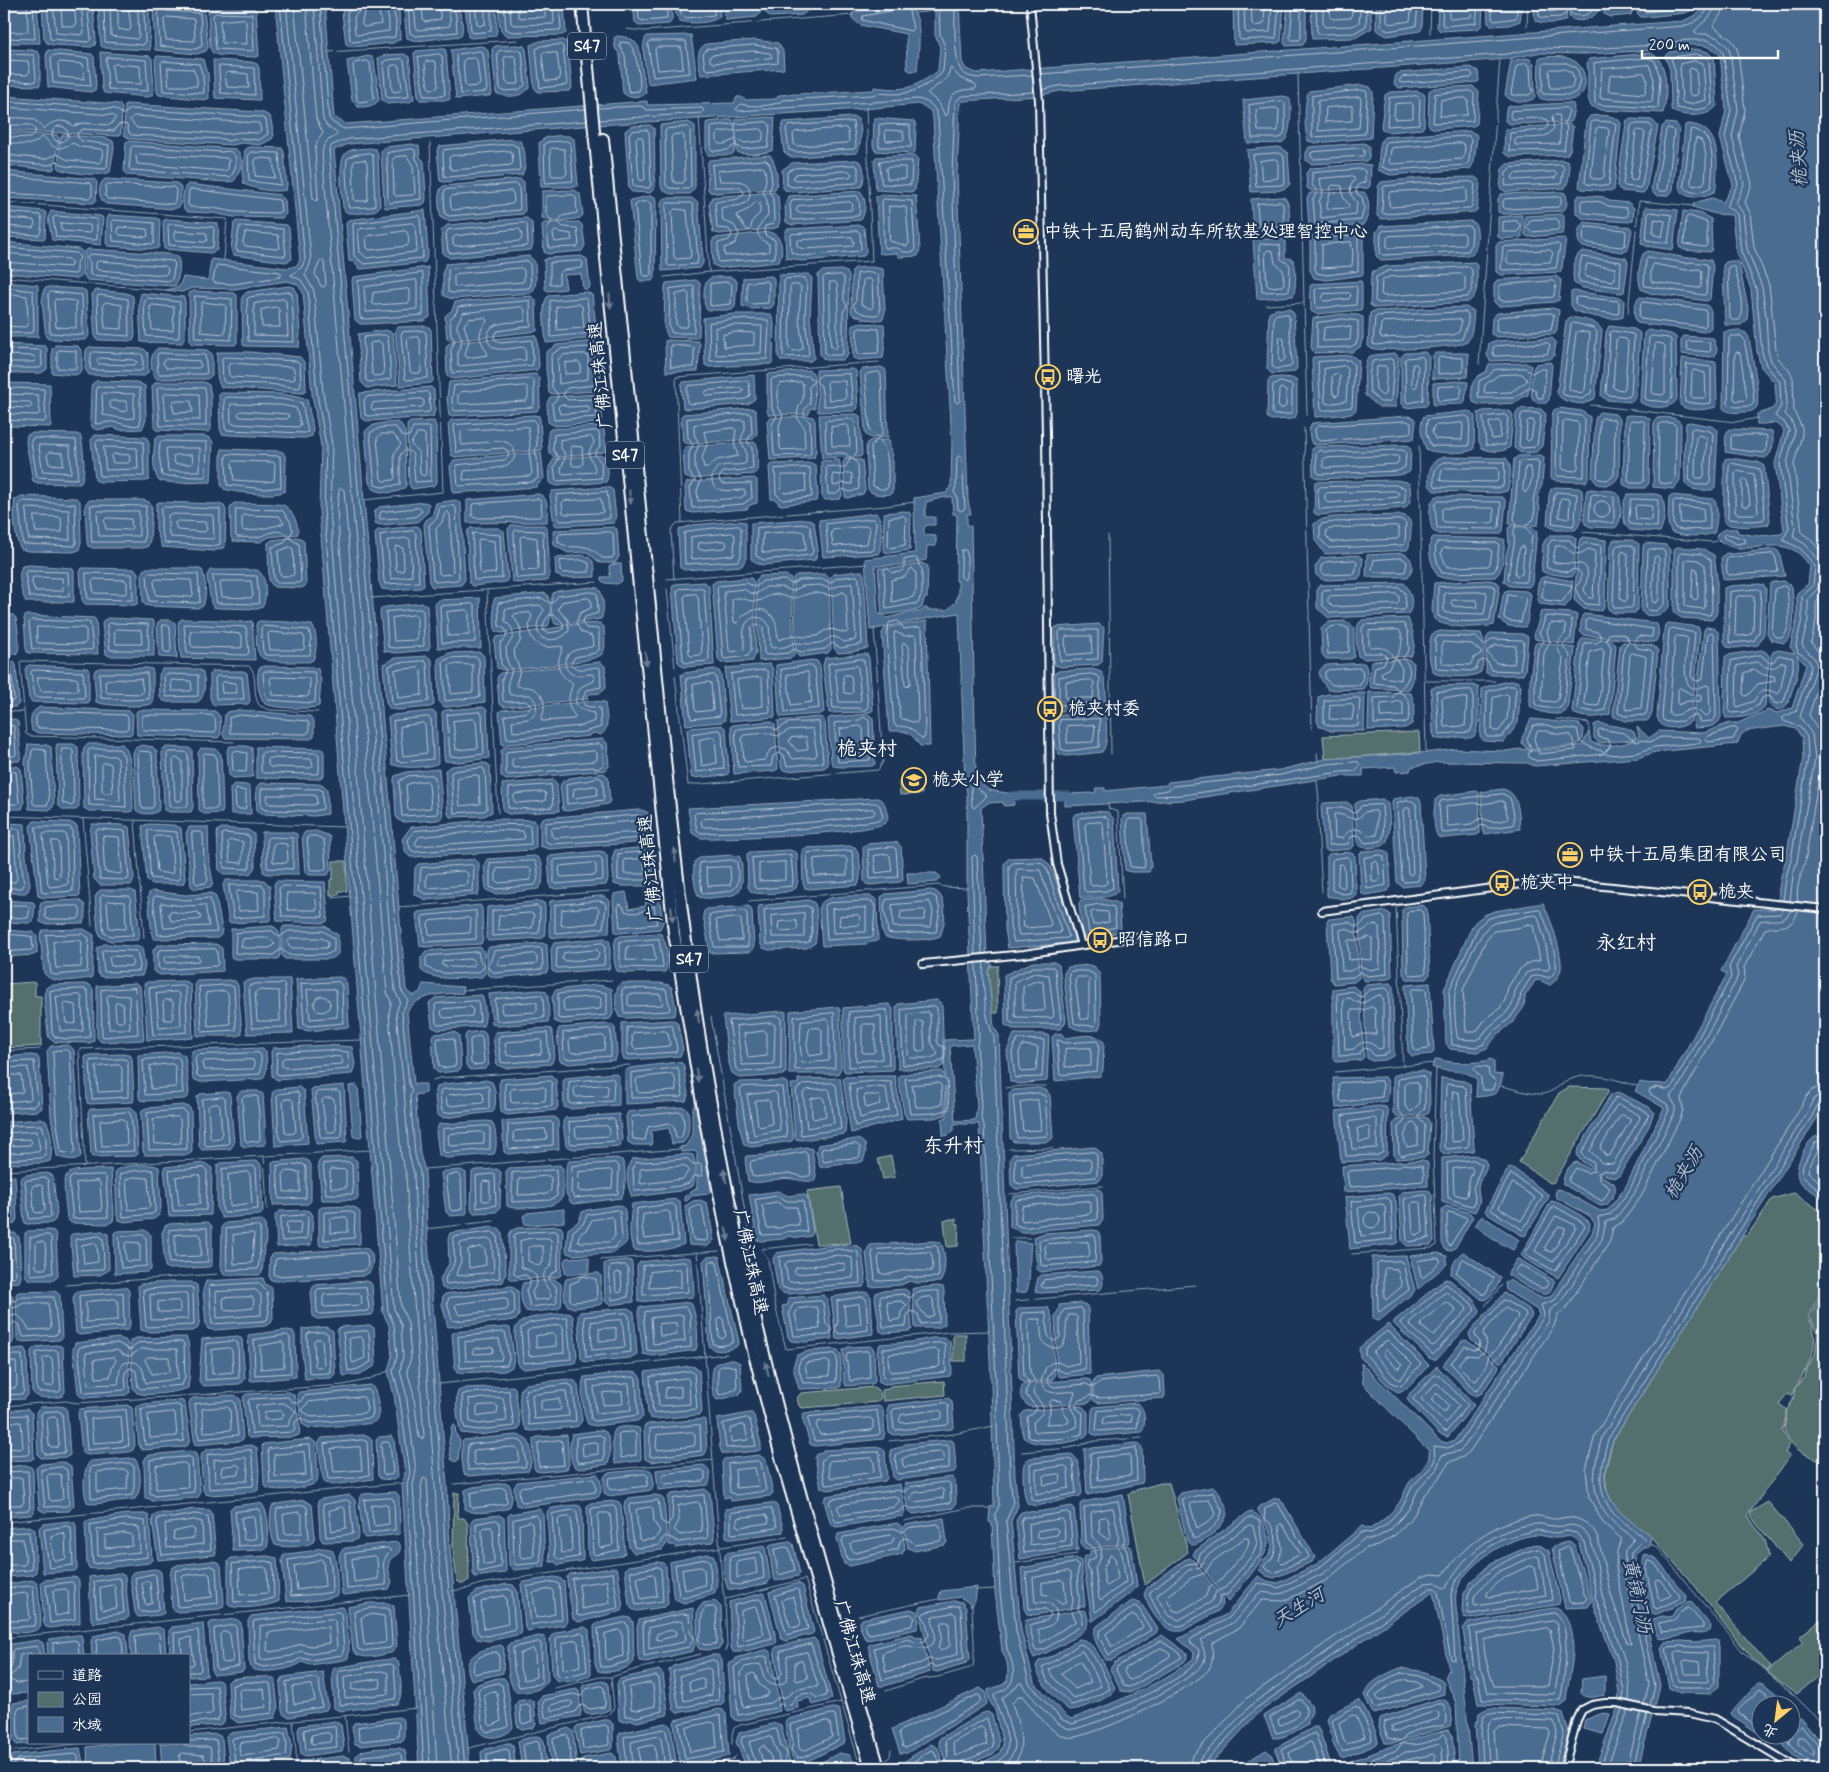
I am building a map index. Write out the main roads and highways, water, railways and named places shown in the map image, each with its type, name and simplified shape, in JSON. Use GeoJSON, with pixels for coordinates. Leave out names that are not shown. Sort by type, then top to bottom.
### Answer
{"type":"FeatureCollection","features":[{"type":"Feature","properties":{"kind":"highway","name":"广佛江珠高速"},"geometry":{"type":"LineString","coordinates":[[582,4],[594,86]]}},
{"type":"Feature","properties":{"kind":"highway","name":"广佛江珠高速"},"geometry":{"type":"LineString","coordinates":[[589,4],[611,310],[673,923],[702,1106],[728,1239],[753,1350],[782,1461],[871,1754],[879,1768]]}},
{"type":"Feature","properties":{"kind":"highway","name":"广佛江珠高速"},"geometry":{"type":"LineString","coordinates":[[871,1754],[871,1768]]}},
{"type":"Feature","properties":{"kind":"water"},"geometry":{"type":"Polygon","coordinates":[[[4,4],[37,4],[40,43],[4,43],[4,4]]]}},
{"type":"Feature","properties":{"kind":"water"},"geometry":{"type":"Polygon","coordinates":[[[42,4],[91,4],[93,7],[95,45],[91,47],[47,43],[44,38],[42,4]]]}},
{"type":"Feature","properties":{"kind":"water"},"geometry":{"type":"Polygon","coordinates":[[[103,4],[144,5],[149,7],[150,50],[105,48],[101,46],[98,7],[103,4]]]}},
{"type":"Feature","properties":{"kind":"water"},"geometry":{"type":"Polygon","coordinates":[[[275,4],[325,4],[334,117],[346,124],[647,101],[647,105],[734,103],[737,97],[746,100],[776,99],[779,95],[874,90],[874,87],[894,89],[908,87],[922,82],[938,71],[940,47],[935,35],[935,4],[959,4],[962,62],[966,69],[977,73],[1683,21],[1696,15],[1705,4],[1825,4],[1825,1101],[1817,1118],[1613,1440],[1608,1456],[1605,1483],[1612,1502],[1634,1524],[1651,1536],[1649,1547],[1643,1547],[1635,1554],[1635,1567],[1660,1686],[1638,1768],[1595,1768],[1617,1709],[1619,1693],[1614,1661],[1595,1609],[1579,1543],[1568,1536],[1555,1538],[1537,1535],[1501,1546],[1489,1554],[1468,1572],[1456,1593],[1472,1768],[1459,1768],[1456,1703],[1445,1678],[1449,1669],[1433,1592],[1258,1713],[1207,1768],[972,1768],[999,1754],[1003,1745],[995,1710],[989,1700],[988,1690],[1007,1681],[1008,1673],[1007,1662],[1002,1651],[995,1592],[992,1523],[989,1522],[990,1507],[994,1506],[991,1381],[979,1124],[954,1124],[954,1130],[949,1135],[943,1136],[942,1119],[947,1117],[945,1086],[945,1115],[934,1118],[907,1119],[904,1113],[898,1076],[910,1073],[942,1071],[945,1077],[944,1040],[974,1039],[967,892],[967,793],[965,783],[959,613],[870,630],[865,559],[915,553],[914,498],[946,493],[951,486],[952,441],[933,118],[930,110],[918,104],[597,125],[349,144],[334,150],[406,990],[413,996],[420,992],[423,984],[463,987],[463,993],[440,994],[418,1001],[407,1012],[414,1084],[426,1084],[426,1093],[415,1095],[420,1154],[425,1171],[427,1230],[447,1485],[450,1548],[470,1768],[419,1768],[402,1484],[405,1473],[394,1395],[388,1371],[392,1356],[389,1325],[383,1313],[319,510],[321,446],[312,394],[303,292],[297,284],[287,281],[234,289],[192,288],[182,292],[166,290],[179,287],[183,277],[208,280],[211,259],[288,268],[296,266],[300,260],[275,4]],[[1686,45],[1658,50],[1585,54],[1537,53],[1508,59],[1059,91],[1037,96],[963,101],[960,104],[957,173],[968,501],[971,514],[967,514],[967,525],[971,526],[976,780],[989,790],[1013,794],[1014,805],[1004,806],[1003,802],[988,803],[981,808],[987,955],[988,960],[992,964],[988,972],[994,1027],[999,1035],[1015,1477],[1018,1506],[1011,1521],[1021,1630],[1034,1682],[1071,1719],[1149,1686],[1193,1659],[1194,1652],[1178,1639],[1227,1614],[1258,1576],[1267,1581],[1278,1583],[1317,1564],[1362,1526],[1370,1529],[1386,1518],[1396,1507],[1409,1483],[1426,1465],[1429,1451],[1363,1384],[1361,1363],[1440,1441],[1447,1443],[1455,1440],[1539,1315],[1537,1310],[1506,1290],[1505,1282],[1509,1280],[1541,1298],[1550,1297],[1592,1233],[1595,1224],[1590,1216],[1557,1198],[1555,1194],[1557,1189],[1600,1211],[1608,1210],[1625,1188],[1664,1108],[1635,1091],[1640,1082],[1667,1085],[1727,974],[1721,971],[1754,909],[1780,909],[1780,884],[1803,758],[1802,738],[1796,729],[1784,726],[1746,731],[1741,735],[1737,744],[1655,752],[1638,758],[1535,766],[1527,763],[1438,762],[1411,767],[1410,771],[1396,772],[1395,767],[1363,769],[1363,776],[1341,776],[1184,800],[1065,806],[1065,794],[1095,793],[1096,788],[1105,788],[1105,791],[1167,785],[1168,782],[1280,770],[1325,759],[1455,749],[1506,751],[1521,749],[1536,751],[1582,745],[1589,732],[1591,742],[1602,745],[1616,745],[1629,742],[1639,736],[1637,727],[1649,738],[1659,731],[1703,733],[1730,723],[1738,723],[1768,710],[1777,713],[1792,708],[1806,665],[1797,655],[1797,672],[1788,703],[1784,708],[1776,709],[1769,704],[1771,656],[1773,652],[1778,650],[1795,653],[1790,647],[1797,619],[1797,593],[1808,584],[1810,566],[1799,553],[1787,548],[1777,546],[1734,548],[1724,544],[1716,537],[1722,530],[1728,529],[1737,529],[1738,533],[1758,536],[1781,534],[1784,530],[1775,463],[1784,431],[1778,425],[1772,423],[1757,424],[1757,414],[1774,407],[1776,401],[1775,383],[1761,367],[1757,352],[1751,289],[1736,253],[1732,215],[1715,214],[1693,207],[1694,203],[1712,198],[1723,202],[1733,185],[1720,137],[1726,110],[1720,55],[1708,47],[1700,45],[1686,45]],[[952,497],[926,502],[925,517],[935,517],[935,525],[927,525],[924,528],[924,535],[936,536],[936,546],[927,546],[926,560],[901,565],[875,566],[878,613],[882,615],[878,568],[897,568],[921,563],[928,566],[927,598],[924,599],[922,608],[883,615],[887,618],[911,612],[920,612],[925,608],[927,610],[947,610],[956,602],[956,597],[958,597],[958,581],[956,581],[957,515],[953,514],[952,497]],[[972,1044],[950,1046],[955,1121],[975,1120],[977,1106],[972,1044]]]}},
{"type":"Feature","properties":{"kind":"water"},"geometry":{"type":"Polygon","coordinates":[[[403,4],[457,4],[462,24],[461,36],[416,41],[407,38],[403,4]]]}},
{"type":"Feature","properties":{"kind":"water"},"geometry":{"type":"Polygon","coordinates":[[[465,4],[496,4],[497,31],[495,36],[468,37],[465,4]]]}},
{"type":"Feature","properties":{"kind":"water"},"geometry":{"type":"Polygon","coordinates":[[[499,4],[564,4],[566,33],[562,35],[506,36],[503,34],[500,26],[499,4]]]}},
{"type":"Feature","properties":{"kind":"water"},"geometry":{"type":"Polygon","coordinates":[[[633,4],[672,4],[672,20],[669,24],[640,26],[635,22],[633,4]]]}},
{"type":"Feature","properties":{"kind":"water"},"geometry":{"type":"Polygon","coordinates":[[[675,4],[719,4],[720,16],[712,21],[701,23],[680,21],[676,14],[675,4]]]}},
{"type":"Feature","properties":{"kind":"water"},"geometry":{"type":"Polygon","coordinates":[[[722,4],[760,4],[761,12],[757,17],[727,20],[724,16],[722,4]]]}},
{"type":"Feature","properties":{"kind":"water"},"geometry":{"type":"Polygon","coordinates":[[[765,4],[808,4],[808,7],[802,15],[771,17],[766,13],[765,4]]]}},
{"type":"Feature","properties":{"kind":"water"},"geometry":{"type":"Polygon","coordinates":[[[1233,4],[1284,4],[1281,41],[1278,43],[1234,45],[1233,4]]]}},
{"type":"Feature","properties":{"kind":"water"},"geometry":{"type":"Polygon","coordinates":[[[1288,4],[1306,4],[1306,39],[1303,45],[1286,46],[1284,43],[1288,4]]]}},
{"type":"Feature","properties":{"kind":"water"},"geometry":{"type":"Polygon","coordinates":[[[1311,4],[1372,4],[1372,28],[1355,38],[1312,39],[1311,4]]]}},
{"type":"Feature","properties":{"kind":"water"},"geometry":{"type":"Polygon","coordinates":[[[1376,4],[1423,4],[1422,29],[1420,31],[1387,36],[1376,30],[1376,4]]]}},
{"type":"Feature","properties":{"kind":"water"},"geometry":{"type":"Polygon","coordinates":[[[1438,4],[1483,4],[1482,25],[1478,29],[1440,31],[1437,27],[1438,4]]]}},
{"type":"Feature","properties":{"kind":"water"},"geometry":{"type":"Polygon","coordinates":[[[1487,4],[1522,4],[1520,21],[1509,25],[1492,26],[1488,23],[1487,4]]]}},
{"type":"Feature","properties":{"kind":"water"},"geometry":{"type":"Polygon","coordinates":[[[1534,4],[1567,4],[1566,20],[1551,23],[1536,21],[1534,17],[1534,4]]]}},
{"type":"Feature","properties":{"kind":"water"},"geometry":{"type":"Polygon","coordinates":[[[1569,4],[1601,5],[1596,13],[1588,19],[1578,21],[1569,17],[1569,4]]]}},
{"type":"Feature","properties":{"kind":"water"},"geometry":{"type":"Polygon","coordinates":[[[1603,4],[1635,4],[1631,15],[1611,17],[1604,14],[1603,4]]]}},
{"type":"Feature","properties":{"kind":"water"},"geometry":{"type":"Polygon","coordinates":[[[1638,4],[1698,4],[1692,10],[1685,13],[1641,17],[1637,13],[1638,4]]]}},
{"type":"Feature","properties":{"kind":"water"},"geometry":{"type":"Polygon","coordinates":[[[396,5],[399,9],[400,39],[393,43],[352,47],[346,44],[342,13],[345,7],[396,5]]]}},
{"type":"Feature","properties":{"kind":"water"},"geometry":{"type":"Polygon","coordinates":[[[156,6],[200,8],[204,10],[208,47],[206,51],[197,54],[155,50],[153,10],[156,6]]]}},
{"type":"Feature","properties":{"kind":"water"},"geometry":{"type":"Polygon","coordinates":[[[889,6],[913,6],[919,31],[917,71],[907,69],[906,34],[860,25],[852,18],[852,13],[889,6]]]}},
{"type":"Feature","properties":{"kind":"water"},"geometry":{"type":"Polygon","coordinates":[[[211,8],[253,8],[256,10],[259,56],[218,55],[213,53],[210,48],[208,12],[211,8]]]}},
{"type":"Feature","properties":{"kind":"water"},"geometry":{"type":"Polygon","coordinates":[[[691,35],[697,78],[648,84],[644,52],[647,36],[691,35]]]}},
{"type":"Feature","properties":{"kind":"water"},"geometry":{"type":"Polygon","coordinates":[[[617,36],[630,39],[639,48],[646,93],[642,96],[629,97],[623,93],[620,55],[615,48],[614,38],[617,36]]]}},
{"type":"Feature","properties":{"kind":"water"},"geometry":{"type":"Polygon","coordinates":[[[563,40],[568,43],[572,88],[569,91],[538,92],[534,87],[530,45],[540,41],[563,40]]]}},
{"type":"Feature","properties":{"kind":"water"},"geometry":{"type":"Polygon","coordinates":[[[754,40],[778,43],[783,51],[784,69],[701,75],[699,54],[702,47],[706,44],[754,40]]]}},
{"type":"Feature","properties":{"kind":"water"},"geometry":{"type":"Polygon","coordinates":[[[495,46],[524,46],[526,49],[530,86],[524,93],[519,95],[505,96],[496,93],[492,49],[495,46]]]}},
{"type":"Feature","properties":{"kind":"water"},"geometry":{"type":"Polygon","coordinates":[[[485,47],[488,51],[492,94],[489,96],[456,99],[451,50],[485,47]]]}},
{"type":"Feature","properties":{"kind":"water"},"geometry":{"type":"Polygon","coordinates":[[[4,49],[38,52],[40,55],[40,86],[4,85],[4,49]]]}},
{"type":"Feature","properties":{"kind":"water"},"geometry":{"type":"Polygon","coordinates":[[[445,49],[450,98],[449,100],[420,100],[414,53],[416,51],[445,49]]]}},
{"type":"Feature","properties":{"kind":"water"},"geometry":{"type":"Polygon","coordinates":[[[1696,49],[1708,52],[1714,59],[1717,105],[1714,109],[1703,114],[1677,113],[1672,111],[1671,108],[1670,70],[1665,56],[1669,52],[1696,49]]]}},
{"type":"Feature","properties":{"kind":"water"},"geometry":{"type":"Polygon","coordinates":[[[48,50],[92,54],[94,57],[95,90],[91,92],[48,87],[46,55],[48,50]]]}},
{"type":"Feature","properties":{"kind":"water"},"geometry":{"type":"Polygon","coordinates":[[[100,52],[150,56],[152,59],[154,90],[152,95],[148,97],[104,93],[102,88],[100,52]]]}},
{"type":"Feature","properties":{"kind":"water"},"geometry":{"type":"Polygon","coordinates":[[[1649,53],[1656,56],[1664,70],[1666,97],[1663,113],[1601,110],[1591,106],[1588,91],[1587,63],[1589,59],[1649,53]]]}},
{"type":"Feature","properties":{"kind":"water"},"geometry":{"type":"Polygon","coordinates":[[[404,54],[409,57],[414,99],[410,102],[387,104],[382,100],[378,58],[385,55],[404,54]]]}},
{"type":"Feature","properties":{"kind":"water"},"geometry":{"type":"Polygon","coordinates":[[[157,56],[203,59],[208,73],[209,98],[206,100],[159,95],[157,92],[155,59],[157,56]]]}},
{"type":"Feature","properties":{"kind":"water"},"geometry":{"type":"Polygon","coordinates":[[[368,56],[374,60],[379,100],[366,107],[358,107],[352,101],[347,61],[368,56]]]}},
{"type":"Feature","properties":{"kind":"water"},"geometry":{"type":"Polygon","coordinates":[[[1562,57],[1578,64],[1585,78],[1582,93],[1576,98],[1569,100],[1545,100],[1540,98],[1538,94],[1539,58],[1562,57]]]}},
{"type":"Feature","properties":{"kind":"water"},"geometry":{"type":"Polygon","coordinates":[[[1526,58],[1534,63],[1535,98],[1524,102],[1515,101],[1505,95],[1511,61],[1526,58]]]}},
{"type":"Feature","properties":{"kind":"water"},"geometry":{"type":"Polygon","coordinates":[[[213,60],[257,64],[259,68],[260,100],[215,98],[213,60]]]}},
{"type":"Feature","properties":{"kind":"water"},"geometry":{"type":"Polygon","coordinates":[[[1471,67],[1478,71],[1478,82],[1399,88],[1394,84],[1396,75],[1399,73],[1471,67]]]}},
{"type":"Feature","properties":{"kind":"water"},"geometry":{"type":"Polygon","coordinates":[[[1362,85],[1370,87],[1373,92],[1371,138],[1316,143],[1308,141],[1305,116],[1309,91],[1362,85]]]}},
{"type":"Feature","properties":{"kind":"water"},"geometry":{"type":"Polygon","coordinates":[[[1473,86],[1479,92],[1477,124],[1473,126],[1435,129],[1430,127],[1428,123],[1429,91],[1434,88],[1473,86]]]}},
{"type":"Feature","properties":{"kind":"water"},"geometry":{"type":"Polygon","coordinates":[[[1418,91],[1425,96],[1424,126],[1422,129],[1388,132],[1382,130],[1385,95],[1390,92],[1418,91]]]}},
{"type":"Feature","properties":{"kind":"water"},"geometry":{"type":"Polygon","coordinates":[[[4,96],[119,104],[122,108],[121,134],[117,136],[4,130],[4,96]]]}},
{"type":"Feature","properties":{"kind":"water"},"geometry":{"type":"Polygon","coordinates":[[[1283,96],[1290,100],[1291,104],[1290,122],[1286,139],[1283,142],[1276,143],[1247,143],[1243,100],[1283,96]]]}},
{"type":"Feature","properties":{"kind":"water"},"geometry":{"type":"Polygon","coordinates":[[[125,104],[261,112],[270,116],[274,135],[272,139],[260,145],[130,139],[124,135],[125,104]]]}},
{"type":"Feature","properties":{"kind":"water"},"geometry":{"type":"Polygon","coordinates":[[[1573,104],[1574,108],[1571,122],[1510,124],[1505,121],[1506,109],[1509,106],[1573,104]]]}},
{"type":"Feature","properties":{"kind":"water"},"geometry":{"type":"Polygon","coordinates":[[[1602,115],[1611,117],[1619,120],[1621,123],[1614,190],[1612,191],[1582,189],[1579,187],[1586,122],[1590,116],[1602,115]]]}},
{"type":"Feature","properties":{"kind":"water"},"geometry":{"type":"Polygon","coordinates":[[[775,117],[773,150],[755,154],[737,152],[735,119],[775,117]]]}},
{"type":"Feature","properties":{"kind":"water"},"geometry":{"type":"Polygon","coordinates":[[[852,117],[859,121],[861,128],[857,153],[791,157],[784,152],[781,129],[784,122],[852,117]]]}},
{"type":"Feature","properties":{"kind":"water"},"geometry":{"type":"Polygon","coordinates":[[[874,118],[914,121],[916,125],[914,153],[875,151],[873,146],[874,118]]]}},
{"type":"Feature","properties":{"kind":"water"},"geometry":{"type":"Polygon","coordinates":[[[732,119],[736,136],[734,153],[730,155],[708,155],[706,152],[706,123],[732,119]]]}},
{"type":"Feature","properties":{"kind":"water"},"geometry":{"type":"Polygon","coordinates":[[[1627,120],[1652,120],[1658,126],[1646,190],[1643,193],[1621,191],[1617,186],[1626,124],[1627,120]]]}},
{"type":"Feature","properties":{"kind":"water"},"geometry":{"type":"Polygon","coordinates":[[[689,122],[695,126],[695,187],[690,194],[668,193],[662,189],[661,185],[660,125],[689,122]]]}},
{"type":"Feature","properties":{"kind":"water"},"geometry":{"type":"Polygon","coordinates":[[[1666,123],[1676,124],[1679,128],[1673,190],[1669,195],[1658,196],[1651,189],[1662,127],[1666,123]]]}},
{"type":"Feature","properties":{"kind":"water"},"geometry":{"type":"Polygon","coordinates":[[[1569,124],[1573,127],[1570,150],[1567,155],[1511,157],[1504,153],[1505,129],[1569,124]]]}},
{"type":"Feature","properties":{"kind":"water"},"geometry":{"type":"Polygon","coordinates":[[[1689,124],[1700,127],[1708,132],[1713,139],[1717,158],[1716,188],[1714,192],[1693,197],[1681,192],[1679,186],[1685,125],[1689,124]]]}},
{"type":"Feature","properties":{"kind":"water"},"geometry":{"type":"Polygon","coordinates":[[[650,125],[654,128],[655,188],[650,193],[632,192],[629,189],[625,131],[631,126],[650,125]]]}},
{"type":"Feature","properties":{"kind":"water"},"geometry":{"type":"Polygon","coordinates":[[[1469,131],[1476,134],[1477,137],[1474,162],[1470,169],[1390,175],[1378,170],[1380,144],[1384,137],[1469,131]]]}},
{"type":"Feature","properties":{"kind":"water"},"geometry":{"type":"Polygon","coordinates":[[[4,132],[57,135],[59,138],[54,169],[4,165],[4,132]]]}},
{"type":"Feature","properties":{"kind":"water"},"geometry":{"type":"Polygon","coordinates":[[[62,135],[106,138],[113,141],[114,148],[110,172],[85,174],[59,169],[60,140],[62,135]]]}},
{"type":"Feature","properties":{"kind":"water"},"geometry":{"type":"Polygon","coordinates":[[[569,136],[574,139],[578,185],[575,187],[541,187],[539,143],[549,137],[569,136]]]}},
{"type":"Feature","properties":{"kind":"water"},"geometry":{"type":"Polygon","coordinates":[[[512,139],[520,141],[524,148],[525,162],[522,175],[440,181],[437,150],[440,146],[512,139]]]}},
{"type":"Feature","properties":{"kind":"water"},"geometry":{"type":"Polygon","coordinates":[[[126,142],[236,149],[241,160],[240,169],[234,181],[226,182],[127,175],[124,170],[126,142]]]}},
{"type":"Feature","properties":{"kind":"water"},"geometry":{"type":"Polygon","coordinates":[[[1364,143],[1369,146],[1369,158],[1366,161],[1312,164],[1306,161],[1306,153],[1309,147],[1364,143]]]}},
{"type":"Feature","properties":{"kind":"water"},"geometry":{"type":"Polygon","coordinates":[[[412,144],[419,146],[420,157],[424,161],[425,203],[422,205],[385,208],[381,150],[386,147],[412,144]]]}},
{"type":"Feature","properties":{"kind":"water"},"geometry":{"type":"Polygon","coordinates":[[[250,147],[282,148],[284,152],[286,190],[265,190],[244,184],[242,173],[245,149],[250,147]]]}},
{"type":"Feature","properties":{"kind":"water"},"geometry":{"type":"Polygon","coordinates":[[[1282,148],[1288,153],[1290,184],[1278,191],[1251,192],[1247,150],[1282,148]]]}},
{"type":"Feature","properties":{"kind":"water"},"geometry":{"type":"Polygon","coordinates":[[[375,149],[378,153],[380,206],[370,212],[348,213],[343,207],[341,186],[341,169],[344,156],[352,150],[375,149]]]}},
{"type":"Feature","properties":{"kind":"water"},"geometry":{"type":"Polygon","coordinates":[[[770,155],[777,172],[775,189],[716,193],[710,192],[708,189],[707,166],[709,160],[770,155]]]}},
{"type":"Feature","properties":{"kind":"water"},"geometry":{"type":"Polygon","coordinates":[[[911,155],[918,160],[915,190],[912,192],[876,190],[874,161],[876,157],[911,155]]]}},
{"type":"Feature","properties":{"kind":"water"},"geometry":{"type":"Polygon","coordinates":[[[856,160],[861,162],[864,171],[861,187],[792,192],[783,188],[782,170],[792,163],[856,160]]]}},
{"type":"Feature","properties":{"kind":"water"},"geometry":{"type":"Polygon","coordinates":[[[1563,160],[1568,162],[1569,168],[1565,188],[1506,192],[1500,188],[1502,169],[1507,164],[1563,160]]]}},
{"type":"Feature","properties":{"kind":"water"},"geometry":{"type":"Polygon","coordinates":[[[1371,165],[1370,186],[1368,188],[1312,191],[1307,188],[1306,173],[1311,168],[1371,165]]]}},
{"type":"Feature","properties":{"kind":"water"},"geometry":{"type":"Polygon","coordinates":[[[4,171],[94,179],[97,182],[96,201],[93,203],[4,198],[4,171]]]}},
{"type":"Feature","properties":{"kind":"water"},"geometry":{"type":"Polygon","coordinates":[[[1475,177],[1480,183],[1477,210],[1474,212],[1382,219],[1377,216],[1378,187],[1381,182],[1420,178],[1475,177]]]}},
{"type":"Feature","properties":{"kind":"water"},"geometry":{"type":"Polygon","coordinates":[[[105,179],[177,183],[181,188],[180,206],[174,209],[106,204],[100,196],[101,184],[105,179]]]}},
{"type":"Feature","properties":{"kind":"water"},"geometry":{"type":"Polygon","coordinates":[[[521,179],[524,182],[525,210],[523,214],[448,221],[441,218],[439,192],[443,186],[521,179]]]}},
{"type":"Feature","properties":{"kind":"water"},"geometry":{"type":"Polygon","coordinates":[[[188,184],[280,195],[285,200],[286,214],[282,218],[234,217],[212,213],[188,212],[184,209],[183,199],[188,184]]]}},
{"type":"Feature","properties":{"kind":"water"},"geometry":{"type":"Polygon","coordinates":[[[575,190],[580,194],[583,215],[580,218],[556,221],[542,218],[542,191],[575,190]]]}},
{"type":"Feature","properties":{"kind":"water"},"geometry":{"type":"Polygon","coordinates":[[[860,191],[864,197],[865,205],[861,220],[792,225],[786,222],[785,205],[788,196],[860,191]]]}},
{"type":"Feature","properties":{"kind":"water"},"geometry":{"type":"Polygon","coordinates":[[[774,192],[778,196],[780,220],[778,227],[719,234],[713,232],[709,205],[712,197],[774,192]]]}},
{"type":"Feature","properties":{"kind":"water"},"geometry":{"type":"Polygon","coordinates":[[[1364,192],[1368,199],[1369,208],[1363,225],[1316,230],[1309,227],[1307,198],[1310,193],[1364,192]]]}},
{"type":"Feature","properties":{"kind":"water"},"geometry":{"type":"Polygon","coordinates":[[[1565,193],[1567,199],[1567,205],[1563,211],[1503,214],[1498,212],[1498,199],[1501,194],[1565,193]]]}},
{"type":"Feature","properties":{"kind":"water"},"geometry":{"type":"Polygon","coordinates":[[[881,194],[916,196],[920,249],[918,256],[899,257],[897,253],[879,253],[876,196],[881,194]]]}},
{"type":"Feature","properties":{"kind":"water"},"geometry":{"type":"Polygon","coordinates":[[[1579,195],[1604,197],[1609,201],[1629,203],[1634,208],[1633,220],[1629,222],[1584,219],[1576,214],[1576,200],[1579,195]]]}},
{"type":"Feature","properties":{"kind":"water"},"geometry":{"type":"Polygon","coordinates":[[[650,196],[655,197],[656,201],[655,277],[652,281],[640,281],[638,278],[630,200],[650,196]]]}},
{"type":"Feature","properties":{"kind":"water"},"geometry":{"type":"Polygon","coordinates":[[[1281,197],[1287,201],[1289,209],[1288,231],[1284,233],[1253,233],[1251,199],[1281,197]]]}},
{"type":"Feature","properties":{"kind":"water"},"geometry":{"type":"Polygon","coordinates":[[[666,198],[692,198],[698,203],[703,259],[700,268],[662,271],[661,205],[662,200],[666,198]]]}},
{"type":"Feature","properties":{"kind":"water"},"geometry":{"type":"Polygon","coordinates":[[[4,207],[44,211],[46,213],[45,239],[4,237],[4,207]]]}},
{"type":"Feature","properties":{"kind":"water"},"geometry":{"type":"Polygon","coordinates":[[[1645,207],[1678,210],[1673,250],[1646,246],[1641,243],[1645,207]]]}},
{"type":"Feature","properties":{"kind":"water"},"geometry":{"type":"Polygon","coordinates":[[[425,210],[428,254],[425,262],[359,269],[355,262],[349,261],[346,224],[348,220],[425,210]]]}},
{"type":"Feature","properties":{"kind":"water"},"geometry":{"type":"Polygon","coordinates":[[[51,211],[101,216],[103,218],[101,245],[52,240],[48,218],[51,211]]]}},
{"type":"Feature","properties":{"kind":"water"},"geometry":{"type":"Polygon","coordinates":[[[1683,211],[1699,213],[1711,219],[1712,249],[1710,252],[1684,250],[1679,247],[1683,211]]]}},
{"type":"Feature","properties":{"kind":"water"},"geometry":{"type":"Polygon","coordinates":[[[1561,214],[1564,216],[1564,231],[1562,234],[1529,237],[1525,235],[1525,216],[1561,214]]]}},
{"type":"Feature","properties":{"kind":"water"},"geometry":{"type":"Polygon","coordinates":[[[109,215],[156,218],[160,220],[159,247],[156,249],[108,246],[106,243],[107,219],[109,215]]]}},
{"type":"Feature","properties":{"kind":"water"},"geometry":{"type":"Polygon","coordinates":[[[1522,215],[1522,237],[1502,239],[1498,237],[1498,217],[1522,215]]]}},
{"type":"Feature","properties":{"kind":"water"},"geometry":{"type":"Polygon","coordinates":[[[527,218],[532,223],[533,244],[531,250],[450,258],[443,254],[441,231],[447,225],[527,218]]]}},
{"type":"Feature","properties":{"kind":"water"},"geometry":{"type":"Polygon","coordinates":[[[164,220],[217,223],[219,227],[217,250],[211,253],[164,249],[163,223],[164,220]]]}},
{"type":"Feature","properties":{"kind":"water"},"geometry":{"type":"Polygon","coordinates":[[[236,221],[287,225],[289,228],[292,259],[286,262],[233,255],[231,250],[234,223],[236,221]]]}},
{"type":"Feature","properties":{"kind":"water"},"geometry":{"type":"Polygon","coordinates":[[[1470,221],[1475,223],[1477,235],[1476,248],[1472,255],[1381,260],[1376,256],[1376,232],[1380,226],[1470,221]]]}},
{"type":"Feature","properties":{"kind":"water"},"geometry":{"type":"Polygon","coordinates":[[[579,222],[582,225],[585,245],[582,251],[548,254],[544,252],[542,225],[544,223],[579,222]]]}},
{"type":"Feature","properties":{"kind":"water"},"geometry":{"type":"Polygon","coordinates":[[[1584,222],[1630,227],[1632,230],[1628,250],[1624,252],[1583,247],[1580,245],[1578,235],[1584,222]]]}},
{"type":"Feature","properties":{"kind":"water"},"geometry":{"type":"Polygon","coordinates":[[[861,225],[864,228],[866,252],[864,256],[801,261],[786,258],[785,233],[787,229],[861,225]]]}},
{"type":"Feature","properties":{"kind":"water"},"geometry":{"type":"Polygon","coordinates":[[[1360,231],[1363,235],[1363,275],[1327,280],[1314,278],[1310,270],[1310,237],[1314,234],[1360,231]]]}},
{"type":"Feature","properties":{"kind":"water"},"geometry":{"type":"Polygon","coordinates":[[[768,232],[777,236],[781,244],[782,253],[779,262],[720,268],[713,265],[712,242],[714,238],[768,232]]]}},
{"type":"Feature","properties":{"kind":"water"},"geometry":{"type":"Polygon","coordinates":[[[1566,238],[1560,272],[1502,275],[1496,272],[1496,246],[1499,242],[1566,238]]]}},
{"type":"Feature","properties":{"kind":"water"},"geometry":{"type":"Polygon","coordinates":[[[1253,239],[1285,239],[1285,258],[1293,260],[1295,267],[1293,296],[1257,299],[1253,239]]]}},
{"type":"Feature","properties":{"kind":"water"},"geometry":{"type":"Polygon","coordinates":[[[4,242],[79,249],[83,252],[82,276],[77,279],[4,273],[4,242]]]}},
{"type":"Feature","properties":{"kind":"water"},"geometry":{"type":"Polygon","coordinates":[[[88,249],[167,254],[178,257],[179,268],[175,286],[87,280],[84,276],[85,251],[88,249]]]}},
{"type":"Feature","properties":{"kind":"water"},"geometry":{"type":"Polygon","coordinates":[[[1582,251],[1626,258],[1628,263],[1624,292],[1583,288],[1574,283],[1573,270],[1575,261],[1582,251]]]}},
{"type":"Feature","properties":{"kind":"water"},"geometry":{"type":"Polygon","coordinates":[[[1648,251],[1711,260],[1713,267],[1710,299],[1707,301],[1650,293],[1641,289],[1639,281],[1640,267],[1643,254],[1648,251]]]}},
{"type":"Feature","properties":{"kind":"water"},"geometry":{"type":"Polygon","coordinates":[[[529,256],[535,262],[536,274],[535,287],[531,293],[453,299],[443,295],[443,270],[446,264],[529,256]]]}},
{"type":"Feature","properties":{"kind":"water"},"geometry":{"type":"Polygon","coordinates":[[[581,256],[587,259],[590,287],[583,289],[581,274],[564,275],[566,289],[548,291],[545,289],[544,260],[548,258],[581,256]]]}},
{"type":"Feature","properties":{"kind":"water"},"geometry":{"type":"Polygon","coordinates":[[[1736,261],[1739,264],[1748,308],[1747,320],[1741,325],[1725,325],[1723,265],[1736,261]]]}},
{"type":"Feature","properties":{"kind":"water"},"geometry":{"type":"Polygon","coordinates":[[[1475,262],[1477,266],[1477,286],[1472,299],[1468,302],[1375,308],[1370,305],[1371,276],[1373,271],[1387,266],[1475,262]]]}},
{"type":"Feature","properties":{"kind":"water"},"geometry":{"type":"Polygon","coordinates":[[[428,267],[430,317],[424,321],[365,324],[360,324],[355,320],[353,277],[428,267]]]}},
{"type":"Feature","properties":{"kind":"water"},"geometry":{"type":"Polygon","coordinates":[[[871,267],[883,269],[885,312],[883,319],[878,320],[862,319],[862,317],[853,315],[851,311],[852,271],[855,268],[871,267]]]}},
{"type":"Feature","properties":{"kind":"water"},"geometry":{"type":"Polygon","coordinates":[[[841,270],[847,272],[849,276],[848,355],[843,360],[825,360],[820,355],[818,275],[823,271],[841,270]]]}},
{"type":"Feature","properties":{"kind":"water"},"geometry":{"type":"Polygon","coordinates":[[[808,274],[812,278],[810,317],[814,358],[811,361],[782,361],[778,357],[779,275],[808,274]]]}},
{"type":"Feature","properties":{"kind":"water"},"geometry":{"type":"Polygon","coordinates":[[[772,276],[774,279],[774,304],[771,308],[751,309],[742,306],[743,278],[772,276]]]}},
{"type":"Feature","properties":{"kind":"water"},"geometry":{"type":"Polygon","coordinates":[[[1556,276],[1561,280],[1559,300],[1502,306],[1498,306],[1494,302],[1494,285],[1497,280],[1556,276]]]}},
{"type":"Feature","properties":{"kind":"water"},"geometry":{"type":"Polygon","coordinates":[[[715,277],[731,277],[737,281],[735,307],[732,310],[707,310],[704,288],[708,280],[715,277]]]}},
{"type":"Feature","properties":{"kind":"water"},"geometry":{"type":"Polygon","coordinates":[[[696,280],[700,283],[699,336],[696,338],[668,337],[664,327],[666,283],[696,280]]]}},
{"type":"Feature","properties":{"kind":"water"},"geometry":{"type":"Polygon","coordinates":[[[1361,281],[1361,310],[1316,314],[1311,311],[1310,286],[1312,284],[1361,281]]]}},
{"type":"Feature","properties":{"kind":"water"},"geometry":{"type":"Polygon","coordinates":[[[4,282],[38,285],[38,337],[4,337],[4,282]]]}},
{"type":"Feature","properties":{"kind":"water"},"geometry":{"type":"Polygon","coordinates":[[[289,286],[294,287],[297,292],[300,333],[299,347],[243,345],[242,297],[247,292],[289,286]]]}},
{"type":"Feature","properties":{"kind":"water"},"geometry":{"type":"Polygon","coordinates":[[[48,287],[82,289],[86,291],[89,335],[86,340],[49,339],[46,337],[42,302],[44,289],[48,287]]]}},
{"type":"Feature","properties":{"kind":"water"},"geometry":{"type":"Polygon","coordinates":[[[96,290],[126,293],[133,296],[135,336],[133,341],[99,340],[95,338],[92,294],[96,290]]]}},
{"type":"Feature","properties":{"kind":"water"},"geometry":{"type":"Polygon","coordinates":[[[194,291],[233,293],[237,295],[237,342],[235,345],[192,344],[190,342],[189,293],[194,291]]]}},
{"type":"Feature","properties":{"kind":"water"},"geometry":{"type":"Polygon","coordinates":[[[587,292],[592,295],[597,334],[595,338],[546,343],[544,310],[546,299],[549,295],[587,292]]]}},
{"type":"Feature","properties":{"kind":"water"},"geometry":{"type":"Polygon","coordinates":[[[1571,292],[1622,298],[1624,301],[1623,317],[1613,319],[1591,316],[1574,310],[1571,305],[1571,292]]]}},
{"type":"Feature","properties":{"kind":"water"},"geometry":{"type":"Polygon","coordinates":[[[141,293],[184,297],[185,336],[182,343],[141,342],[139,303],[141,293]]]}},
{"type":"Feature","properties":{"kind":"water"},"geometry":{"type":"Polygon","coordinates":[[[531,296],[536,300],[537,331],[452,341],[447,339],[445,316],[452,310],[455,302],[531,296]]]}},
{"type":"Feature","properties":{"kind":"water"},"geometry":{"type":"Polygon","coordinates":[[[1640,297],[1707,305],[1711,311],[1711,328],[1705,332],[1637,323],[1634,309],[1640,297]]]}},
{"type":"Feature","properties":{"kind":"water"},"geometry":{"type":"Polygon","coordinates":[[[1466,307],[1474,311],[1472,332],[1467,342],[1462,344],[1402,349],[1376,349],[1368,346],[1370,313],[1373,311],[1466,307]]]}},
{"type":"Feature","properties":{"kind":"water"},"geometry":{"type":"Polygon","coordinates":[[[1553,308],[1559,310],[1555,334],[1497,337],[1491,334],[1492,318],[1497,313],[1553,308]]]}},
{"type":"Feature","properties":{"kind":"water"},"geometry":{"type":"Polygon","coordinates":[[[1275,309],[1290,309],[1294,314],[1297,368],[1294,372],[1272,374],[1267,369],[1269,313],[1275,309]]]}},
{"type":"Feature","properties":{"kind":"water"},"geometry":{"type":"Polygon","coordinates":[[[735,314],[771,314],[774,323],[773,360],[771,364],[709,367],[705,365],[703,318],[735,314]]]}},
{"type":"Feature","properties":{"kind":"water"},"geometry":{"type":"Polygon","coordinates":[[[1342,314],[1363,317],[1363,338],[1360,347],[1352,352],[1314,353],[1311,347],[1313,318],[1342,314]]]}},
{"type":"Feature","properties":{"kind":"water"},"geometry":{"type":"Polygon","coordinates":[[[1570,317],[1593,322],[1602,331],[1595,398],[1583,404],[1564,400],[1557,392],[1566,321],[1570,317]]]}},
{"type":"Feature","properties":{"kind":"water"},"geometry":{"type":"Polygon","coordinates":[[[856,323],[884,324],[885,343],[883,358],[858,360],[853,358],[852,326],[856,323]]]}},
{"type":"Feature","properties":{"kind":"water"},"geometry":{"type":"Polygon","coordinates":[[[425,326],[431,330],[433,381],[431,383],[400,386],[395,330],[398,327],[425,326]]]}},
{"type":"Feature","properties":{"kind":"water"},"geometry":{"type":"Polygon","coordinates":[[[1609,326],[1634,329],[1640,334],[1636,396],[1632,402],[1607,400],[1601,396],[1606,332],[1609,326]]]}},
{"type":"Feature","properties":{"kind":"water"},"geometry":{"type":"Polygon","coordinates":[[[386,330],[393,333],[397,385],[367,388],[361,382],[358,334],[386,330]]]}},
{"type":"Feature","properties":{"kind":"water"},"geometry":{"type":"Polygon","coordinates":[[[1648,330],[1671,334],[1676,337],[1677,399],[1674,403],[1665,407],[1649,406],[1640,402],[1644,333],[1648,330]]]}},
{"type":"Feature","properties":{"kind":"water"},"geometry":{"type":"Polygon","coordinates":[[[1738,330],[1746,333],[1749,338],[1757,386],[1758,404],[1755,409],[1747,412],[1727,411],[1723,408],[1724,332],[1738,330]]]}},
{"type":"Feature","properties":{"kind":"water"},"geometry":{"type":"Polygon","coordinates":[[[534,335],[537,338],[539,366],[537,370],[453,379],[447,376],[446,349],[450,343],[534,335]]]}},
{"type":"Feature","properties":{"kind":"water"},"geometry":{"type":"Polygon","coordinates":[[[1684,336],[1713,338],[1717,349],[1715,356],[1681,354],[1681,340],[1684,336]]]}},
{"type":"Feature","properties":{"kind":"water"},"geometry":{"type":"Polygon","coordinates":[[[1552,338],[1556,342],[1554,356],[1550,359],[1490,361],[1487,355],[1489,343],[1494,341],[1552,338]]]}},
{"type":"Feature","properties":{"kind":"water"},"geometry":{"type":"Polygon","coordinates":[[[596,341],[601,371],[598,389],[595,391],[549,393],[546,352],[556,345],[596,341]]]}},
{"type":"Feature","properties":{"kind":"water"},"geometry":{"type":"Polygon","coordinates":[[[665,341],[698,341],[700,344],[698,371],[666,372],[665,341]]]}},
{"type":"Feature","properties":{"kind":"water"},"geometry":{"type":"Polygon","coordinates":[[[4,344],[45,346],[47,348],[47,369],[41,373],[4,373],[4,344]]]}},
{"type":"Feature","properties":{"kind":"water"},"geometry":{"type":"Polygon","coordinates":[[[55,345],[78,346],[82,352],[82,370],[80,373],[75,375],[52,373],[52,348],[55,345]]]}},
{"type":"Feature","properties":{"kind":"water"},"geometry":{"type":"Polygon","coordinates":[[[89,347],[144,349],[148,353],[148,373],[144,376],[89,375],[85,369],[86,350],[89,347]]]}},
{"type":"Feature","properties":{"kind":"water"},"geometry":{"type":"Polygon","coordinates":[[[158,348],[207,350],[212,354],[212,375],[207,379],[157,379],[151,368],[151,363],[153,354],[158,348]]]}},
{"type":"Feature","properties":{"kind":"water"},"geometry":{"type":"Polygon","coordinates":[[[250,352],[300,357],[305,363],[306,391],[303,393],[221,387],[217,371],[217,353],[250,352]]]}},
{"type":"Feature","properties":{"kind":"water"},"geometry":{"type":"Polygon","coordinates":[[[1425,352],[1429,356],[1428,403],[1426,406],[1405,408],[1401,404],[1401,357],[1405,353],[1425,352]]]}},
{"type":"Feature","properties":{"kind":"water"},"geometry":{"type":"Polygon","coordinates":[[[1395,353],[1399,357],[1396,407],[1379,407],[1365,395],[1364,374],[1367,358],[1379,354],[1395,353]]]}},
{"type":"Feature","properties":{"kind":"water"},"geometry":{"type":"Polygon","coordinates":[[[1435,353],[1469,354],[1467,377],[1432,378],[1433,355],[1435,353]]]}},
{"type":"Feature","properties":{"kind":"water"},"geometry":{"type":"Polygon","coordinates":[[[1351,355],[1359,361],[1356,410],[1351,414],[1315,417],[1313,357],[1351,355]]]}},
{"type":"Feature","properties":{"kind":"water"},"geometry":{"type":"Polygon","coordinates":[[[1682,358],[1716,362],[1716,407],[1692,410],[1680,405],[1682,358]]]}},
{"type":"Feature","properties":{"kind":"water"},"geometry":{"type":"Polygon","coordinates":[[[1550,362],[1552,365],[1549,400],[1546,403],[1537,403],[1532,398],[1531,390],[1534,367],[1536,364],[1550,362]]]}},
{"type":"Feature","properties":{"kind":"water"},"geometry":{"type":"Polygon","coordinates":[[[1526,363],[1531,366],[1528,395],[1516,403],[1480,405],[1473,402],[1473,384],[1477,377],[1486,372],[1489,364],[1526,363]]]}},
{"type":"Feature","properties":{"kind":"water"},"geometry":{"type":"Polygon","coordinates":[[[881,367],[886,372],[888,437],[871,438],[866,435],[865,431],[860,372],[863,369],[881,367]]]}},
{"type":"Feature","properties":{"kind":"water"},"geometry":{"type":"Polygon","coordinates":[[[853,369],[856,371],[858,408],[854,411],[818,412],[816,370],[853,369]]]}},
{"type":"Feature","properties":{"kind":"water"},"geometry":{"type":"Polygon","coordinates":[[[808,370],[814,375],[815,408],[809,409],[809,414],[769,415],[767,411],[767,374],[808,370]]]}},
{"type":"Feature","properties":{"kind":"water"},"geometry":{"type":"Polygon","coordinates":[[[536,374],[539,377],[540,405],[537,411],[449,416],[447,398],[449,382],[536,374]]]}},
{"type":"Feature","properties":{"kind":"water"},"geometry":{"type":"Polygon","coordinates":[[[754,375],[755,399],[748,404],[683,408],[681,385],[683,382],[754,375]]]}},
{"type":"Feature","properties":{"kind":"water"},"geometry":{"type":"Polygon","coordinates":[[[1271,378],[1292,378],[1297,381],[1297,413],[1293,419],[1271,420],[1267,417],[1268,381],[1271,378]]]}},
{"type":"Feature","properties":{"kind":"water"},"geometry":{"type":"Polygon","coordinates":[[[96,381],[137,382],[145,386],[146,420],[142,429],[120,430],[113,427],[97,430],[93,428],[90,422],[91,388],[92,384],[96,381]]]}},
{"type":"Feature","properties":{"kind":"water"},"geometry":{"type":"Polygon","coordinates":[[[156,382],[204,382],[209,385],[211,396],[211,430],[208,432],[156,430],[154,427],[152,386],[156,382]]]}},
{"type":"Feature","properties":{"kind":"water"},"geometry":{"type":"Polygon","coordinates":[[[1468,382],[1463,404],[1433,405],[1433,383],[1468,382]]]}},
{"type":"Feature","properties":{"kind":"water"},"geometry":{"type":"Polygon","coordinates":[[[4,383],[50,384],[51,427],[6,426],[4,383]]]}},
{"type":"Feature","properties":{"kind":"water"},"geometry":{"type":"Polygon","coordinates":[[[431,387],[434,390],[435,410],[433,417],[367,421],[361,418],[360,393],[431,387]]]}},
{"type":"Feature","properties":{"kind":"water"},"geometry":{"type":"Polygon","coordinates":[[[219,393],[282,394],[307,399],[313,428],[312,436],[305,438],[222,434],[220,429],[219,393]]]}},
{"type":"Feature","properties":{"kind":"water"},"geometry":{"type":"Polygon","coordinates":[[[597,394],[601,400],[602,408],[600,423],[555,426],[548,422],[547,403],[550,397],[597,394]]]}},
{"type":"Feature","properties":{"kind":"water"},"geometry":{"type":"Polygon","coordinates":[[[752,408],[756,411],[757,434],[753,439],[689,444],[683,442],[681,417],[683,414],[752,408]]]}},
{"type":"Feature","properties":{"kind":"water"},"geometry":{"type":"Polygon","coordinates":[[[1521,408],[1541,409],[1546,414],[1542,446],[1536,452],[1521,453],[1514,448],[1516,413],[1521,408]]]}},
{"type":"Feature","properties":{"kind":"water"},"geometry":{"type":"Polygon","coordinates":[[[1559,408],[1582,411],[1590,417],[1589,476],[1586,482],[1557,481],[1551,478],[1552,415],[1554,410],[1559,408]]]}},
{"type":"Feature","properties":{"kind":"water"},"geometry":{"type":"Polygon","coordinates":[[[1505,410],[1511,412],[1513,416],[1510,447],[1496,451],[1482,448],[1479,442],[1478,413],[1505,410]]]}},
{"type":"Feature","properties":{"kind":"water"},"geometry":{"type":"Polygon","coordinates":[[[1469,411],[1475,416],[1474,449],[1450,453],[1426,449],[1421,428],[1424,416],[1469,411]]]}},
{"type":"Feature","properties":{"kind":"water"},"geometry":{"type":"Polygon","coordinates":[[[1599,412],[1615,414],[1620,419],[1619,475],[1615,481],[1607,485],[1597,484],[1592,477],[1595,419],[1599,412]]]}},
{"type":"Feature","properties":{"kind":"water"},"geometry":{"type":"Polygon","coordinates":[[[856,414],[860,416],[862,455],[860,457],[822,458],[819,415],[856,414]]]}},
{"type":"Feature","properties":{"kind":"water"},"geometry":{"type":"Polygon","coordinates":[[[539,416],[540,420],[542,450],[455,457],[451,455],[448,425],[451,420],[539,416]]]}},
{"type":"Feature","properties":{"kind":"water"},"geometry":{"type":"Polygon","coordinates":[[[1625,416],[1645,416],[1650,419],[1649,483],[1645,488],[1631,488],[1623,483],[1625,416]]]}},
{"type":"Feature","properties":{"kind":"water"},"geometry":{"type":"Polygon","coordinates":[[[813,417],[815,420],[816,450],[814,458],[770,460],[767,421],[769,418],[813,417]]]}},
{"type":"Feature","properties":{"kind":"water"},"geometry":{"type":"Polygon","coordinates":[[[1413,417],[1416,421],[1414,439],[1317,445],[1312,444],[1310,439],[1309,430],[1312,423],[1413,417]]]}},
{"type":"Feature","properties":{"kind":"water"},"geometry":{"type":"Polygon","coordinates":[[[1657,418],[1674,418],[1681,424],[1680,480],[1674,489],[1653,487],[1654,423],[1657,418]]]}},
{"type":"Feature","properties":{"kind":"water"},"geometry":{"type":"Polygon","coordinates":[[[434,421],[436,426],[437,482],[433,486],[412,489],[409,485],[407,425],[410,422],[434,421]]]}},
{"type":"Feature","properties":{"kind":"water"},"geometry":{"type":"Polygon","coordinates":[[[397,422],[401,424],[405,432],[406,486],[398,491],[380,492],[371,487],[369,482],[365,432],[371,426],[397,422]]]}},
{"type":"Feature","properties":{"kind":"water"},"geometry":{"type":"Polygon","coordinates":[[[1686,423],[1711,426],[1718,430],[1715,488],[1712,490],[1694,489],[1685,484],[1684,451],[1686,423]]]}},
{"type":"Feature","properties":{"kind":"water"},"geometry":{"type":"Polygon","coordinates":[[[599,426],[604,430],[606,449],[604,452],[558,457],[554,457],[549,453],[548,433],[550,429],[599,426]]]}},
{"type":"Feature","properties":{"kind":"water"},"geometry":{"type":"Polygon","coordinates":[[[1729,429],[1772,431],[1772,450],[1765,458],[1725,452],[1726,434],[1729,429]]]}},
{"type":"Feature","properties":{"kind":"water"},"geometry":{"type":"Polygon","coordinates":[[[32,433],[77,434],[81,436],[84,467],[80,484],[38,483],[33,481],[26,442],[27,435],[32,433]]]}},
{"type":"Feature","properties":{"kind":"water"},"geometry":{"type":"Polygon","coordinates":[[[95,435],[146,437],[149,443],[149,480],[100,482],[95,480],[91,440],[95,435]]]}},
{"type":"Feature","properties":{"kind":"water"},"geometry":{"type":"Polygon","coordinates":[[[160,436],[204,436],[210,438],[213,442],[211,482],[176,483],[159,481],[154,466],[154,454],[155,438],[160,436]]]}},
{"type":"Feature","properties":{"kind":"water"},"geometry":{"type":"Polygon","coordinates":[[[872,440],[889,440],[893,462],[893,490],[891,494],[875,494],[868,489],[866,447],[868,442],[872,440]]]}},
{"type":"Feature","properties":{"kind":"water"},"geometry":{"type":"Polygon","coordinates":[[[754,442],[757,445],[758,469],[755,474],[691,479],[685,477],[683,452],[686,447],[754,442]]]}},
{"type":"Feature","properties":{"kind":"water"},"geometry":{"type":"Polygon","coordinates":[[[1407,445],[1411,450],[1410,471],[1408,473],[1320,479],[1313,476],[1312,449],[1315,447],[1407,445]]]}},
{"type":"Feature","properties":{"kind":"water"},"geometry":{"type":"Polygon","coordinates":[[[222,449],[283,452],[286,458],[285,491],[264,494],[224,489],[221,485],[222,449]]]}},
{"type":"Feature","properties":{"kind":"water"},"geometry":{"type":"Polygon","coordinates":[[[541,452],[544,478],[536,487],[453,493],[450,466],[454,460],[541,452]]]}},
{"type":"Feature","properties":{"kind":"water"},"geometry":{"type":"Polygon","coordinates":[[[1540,455],[1544,457],[1542,485],[1538,500],[1540,509],[1538,525],[1522,526],[1509,524],[1514,459],[1518,456],[1540,455]]]}},
{"type":"Feature","properties":{"kind":"water"},"geometry":{"type":"Polygon","coordinates":[[[604,456],[607,465],[608,476],[606,482],[557,486],[550,483],[549,467],[554,459],[604,456]]]}},
{"type":"Feature","properties":{"kind":"water"},"geometry":{"type":"Polygon","coordinates":[[[1444,457],[1506,458],[1510,464],[1510,480],[1507,491],[1499,493],[1434,491],[1429,485],[1431,467],[1436,461],[1444,457]]]}},
{"type":"Feature","properties":{"kind":"water"},"geometry":{"type":"Polygon","coordinates":[[[845,459],[862,460],[865,490],[863,494],[845,497],[843,463],[845,459]]]}},
{"type":"Feature","properties":{"kind":"water"},"geometry":{"type":"Polygon","coordinates":[[[1725,459],[1758,462],[1764,466],[1770,520],[1768,525],[1733,526],[1724,522],[1724,463],[1725,459]]]}},
{"type":"Feature","properties":{"kind":"water"},"geometry":{"type":"Polygon","coordinates":[[[839,460],[842,495],[840,499],[825,500],[822,496],[821,462],[839,460]]]}},
{"type":"Feature","properties":{"kind":"water"},"geometry":{"type":"Polygon","coordinates":[[[812,463],[816,466],[818,496],[816,501],[782,505],[776,500],[771,499],[770,464],[812,463]]]}},
{"type":"Feature","properties":{"kind":"water"},"geometry":{"type":"Polygon","coordinates":[[[754,478],[757,480],[757,503],[750,505],[747,509],[693,513],[686,511],[685,486],[687,482],[754,478]]]}},
{"type":"Feature","properties":{"kind":"water"},"geometry":{"type":"Polygon","coordinates":[[[1396,480],[1407,482],[1410,485],[1411,501],[1405,508],[1318,515],[1314,513],[1315,482],[1396,480]]]}},
{"type":"Feature","properties":{"kind":"water"},"geometry":{"type":"Polygon","coordinates":[[[608,487],[613,490],[616,518],[614,523],[557,526],[554,524],[550,496],[552,491],[608,487]]]}},
{"type":"Feature","properties":{"kind":"water"},"geometry":{"type":"Polygon","coordinates":[[[1556,487],[1579,488],[1582,490],[1583,506],[1580,522],[1575,530],[1556,530],[1547,525],[1549,495],[1551,489],[1556,487]]]}},
{"type":"Feature","properties":{"kind":"water"},"geometry":{"type":"Polygon","coordinates":[[[1587,490],[1613,491],[1619,495],[1620,518],[1615,528],[1591,527],[1585,524],[1586,493],[1587,490]]]}},
{"type":"Feature","properties":{"kind":"water"},"geometry":{"type":"Polygon","coordinates":[[[538,494],[546,501],[547,522],[467,523],[467,500],[538,494]]]}},
{"type":"Feature","properties":{"kind":"water"},"geometry":{"type":"Polygon","coordinates":[[[1628,494],[1656,494],[1662,496],[1664,514],[1660,532],[1630,530],[1627,527],[1623,513],[1624,502],[1628,494]]]}},
{"type":"Feature","properties":{"kind":"water"},"geometry":{"type":"Polygon","coordinates":[[[1671,495],[1714,499],[1717,506],[1717,516],[1714,533],[1692,536],[1671,532],[1668,524],[1669,497],[1671,495]]]}},
{"type":"Feature","properties":{"kind":"water"},"geometry":{"type":"Polygon","coordinates":[[[22,496],[76,498],[80,501],[81,542],[79,550],[73,552],[28,551],[21,549],[15,532],[14,510],[15,499],[22,496]]]}},
{"type":"Feature","properties":{"kind":"water"},"geometry":{"type":"Polygon","coordinates":[[[1437,496],[1503,497],[1506,502],[1503,531],[1500,534],[1439,534],[1433,531],[1430,507],[1437,496]]]}},
{"type":"Feature","properties":{"kind":"water"},"geometry":{"type":"Polygon","coordinates":[[[90,500],[143,500],[149,502],[152,507],[148,546],[143,548],[93,548],[88,546],[85,507],[86,503],[90,500]]]}},
{"type":"Feature","properties":{"kind":"water"},"geometry":{"type":"Polygon","coordinates":[[[456,500],[461,504],[465,580],[461,585],[432,587],[429,582],[424,525],[426,520],[432,516],[436,503],[456,500]]]}},
{"type":"Feature","properties":{"kind":"water"},"geometry":{"type":"Polygon","coordinates":[[[159,502],[219,504],[224,506],[226,510],[225,547],[214,551],[162,547],[156,530],[156,504],[159,502]]]}},
{"type":"Feature","properties":{"kind":"water"},"geometry":{"type":"Polygon","coordinates":[[[425,502],[429,504],[428,512],[417,522],[380,525],[375,523],[374,512],[379,507],[425,502]]]}},
{"type":"Feature","properties":{"kind":"water"},"geometry":{"type":"Polygon","coordinates":[[[234,503],[285,506],[295,518],[298,534],[269,537],[260,542],[233,541],[231,537],[230,507],[234,503]]]}},
{"type":"Feature","properties":{"kind":"water"},"geometry":{"type":"Polygon","coordinates":[[[909,512],[911,515],[910,550],[885,552],[883,549],[884,513],[909,512]]]}},
{"type":"Feature","properties":{"kind":"water"},"geometry":{"type":"Polygon","coordinates":[[[876,513],[879,516],[881,525],[880,551],[878,554],[823,557],[819,520],[876,513]]]}},
{"type":"Feature","properties":{"kind":"water"},"geometry":{"type":"Polygon","coordinates":[[[1402,515],[1411,524],[1409,547],[1407,550],[1325,554],[1315,540],[1314,524],[1319,520],[1333,517],[1402,515]]]}},
{"type":"Feature","properties":{"kind":"water"},"geometry":{"type":"Polygon","coordinates":[[[808,519],[814,523],[818,550],[815,560],[764,565],[758,564],[751,559],[751,523],[808,519]]]}},
{"type":"Feature","properties":{"kind":"water"},"geometry":{"type":"Polygon","coordinates":[[[746,522],[746,558],[742,566],[685,570],[680,568],[678,532],[680,529],[693,525],[746,522]]]}},
{"type":"Feature","properties":{"kind":"water"},"geometry":{"type":"Polygon","coordinates":[[[511,525],[543,525],[547,527],[550,574],[547,581],[517,583],[512,581],[508,529],[511,525]]]}},
{"type":"Feature","properties":{"kind":"water"},"geometry":{"type":"Polygon","coordinates":[[[416,526],[421,530],[424,586],[420,588],[382,589],[379,582],[375,533],[378,530],[416,526]]]}},
{"type":"Feature","properties":{"kind":"water"},"geometry":{"type":"Polygon","coordinates":[[[1510,526],[1534,528],[1537,531],[1532,583],[1529,587],[1510,586],[1504,582],[1506,555],[1509,544],[1508,528],[1510,526]]]}},
{"type":"Feature","properties":{"kind":"water"},"geometry":{"type":"Polygon","coordinates":[[[613,527],[617,529],[619,557],[615,563],[600,563],[587,552],[568,553],[554,545],[554,530],[613,527]]]}},
{"type":"Feature","properties":{"kind":"water"},"geometry":{"type":"Polygon","coordinates":[[[471,528],[498,528],[504,531],[508,578],[506,582],[473,586],[469,583],[467,534],[471,528]]]}},
{"type":"Feature","properties":{"kind":"water"},"geometry":{"type":"Polygon","coordinates":[[[1550,535],[1571,535],[1576,538],[1574,574],[1572,577],[1542,571],[1542,547],[1550,535]]]}},
{"type":"Feature","properties":{"kind":"water"},"geometry":{"type":"Polygon","coordinates":[[[1433,537],[1505,540],[1503,560],[1498,574],[1495,577],[1443,578],[1438,576],[1429,551],[1433,537]]]}},
{"type":"Feature","properties":{"kind":"water"},"geometry":{"type":"Polygon","coordinates":[[[1584,537],[1606,540],[1605,605],[1602,611],[1584,609],[1574,600],[1579,543],[1580,539],[1584,537]]]}},
{"type":"Feature","properties":{"kind":"water"},"geometry":{"type":"Polygon","coordinates":[[[301,538],[304,542],[306,585],[302,588],[274,587],[269,581],[268,543],[272,540],[301,538]]]}},
{"type":"Feature","properties":{"kind":"water"},"geometry":{"type":"Polygon","coordinates":[[[1613,540],[1632,540],[1639,544],[1638,607],[1635,613],[1614,613],[1608,609],[1610,549],[1613,540]]]}},
{"type":"Feature","properties":{"kind":"water"},"geometry":{"type":"Polygon","coordinates":[[[1647,543],[1666,545],[1670,550],[1670,605],[1663,613],[1656,615],[1645,615],[1641,611],[1643,547],[1647,543]]]}},
{"type":"Feature","properties":{"kind":"water"},"geometry":{"type":"Polygon","coordinates":[[[1677,547],[1702,549],[1714,555],[1717,577],[1717,610],[1712,620],[1682,618],[1674,613],[1674,549],[1677,547]]]}},
{"type":"Feature","properties":{"kind":"water"},"geometry":{"type":"Polygon","coordinates":[[[1775,549],[1779,552],[1785,576],[1725,580],[1723,578],[1721,558],[1726,553],[1733,554],[1775,549]]]}},
{"type":"Feature","properties":{"kind":"water"},"geometry":{"type":"Polygon","coordinates":[[[1402,553],[1409,557],[1412,563],[1412,570],[1408,577],[1366,577],[1367,555],[1402,553]]]}},
{"type":"Feature","properties":{"kind":"water"},"geometry":{"type":"Polygon","coordinates":[[[581,555],[592,560],[595,577],[563,578],[556,575],[555,558],[581,555]]]}},
{"type":"Feature","properties":{"kind":"water"},"geometry":{"type":"Polygon","coordinates":[[[1358,555],[1363,559],[1361,575],[1358,579],[1323,580],[1316,575],[1315,567],[1321,558],[1358,555]]]}},
{"type":"Feature","properties":{"kind":"water"},"geometry":{"type":"Polygon","coordinates":[[[621,564],[622,581],[617,584],[605,583],[601,580],[601,577],[610,577],[609,566],[621,564]]]}},
{"type":"Feature","properties":{"kind":"water"},"geometry":{"type":"Polygon","coordinates":[[[22,566],[72,568],[74,571],[74,602],[26,602],[21,589],[20,574],[22,566]]]}},
{"type":"Feature","properties":{"kind":"water"},"geometry":{"type":"Polygon","coordinates":[[[82,568],[135,569],[138,573],[138,603],[135,605],[85,604],[82,600],[80,572],[82,568]]]}},
{"type":"Feature","properties":{"kind":"water"},"geometry":{"type":"Polygon","coordinates":[[[147,568],[196,568],[202,570],[206,588],[203,606],[197,608],[145,605],[143,602],[142,574],[143,570],[147,568]]]}},
{"type":"Feature","properties":{"kind":"water"},"geometry":{"type":"Polygon","coordinates":[[[210,570],[257,570],[263,576],[265,586],[263,606],[258,609],[213,607],[207,576],[210,570]]]}},
{"type":"Feature","properties":{"kind":"water"},"geometry":{"type":"Polygon","coordinates":[[[862,571],[864,575],[868,648],[838,653],[834,648],[831,576],[833,574],[862,571]]]}},
{"type":"Feature","properties":{"kind":"water"},"geometry":{"type":"Polygon","coordinates":[[[825,574],[829,577],[831,649],[828,653],[799,657],[796,653],[793,578],[796,575],[825,574]]]}},
{"type":"Feature","properties":{"kind":"water"},"geometry":{"type":"Polygon","coordinates":[[[786,575],[791,579],[794,656],[791,658],[759,661],[756,580],[760,576],[786,575]]]}},
{"type":"Feature","properties":{"kind":"water"},"geometry":{"type":"Polygon","coordinates":[[[1547,576],[1573,581],[1571,599],[1565,607],[1540,604],[1537,595],[1538,584],[1541,578],[1547,576]]]}},
{"type":"Feature","properties":{"kind":"water"},"geometry":{"type":"Polygon","coordinates":[[[751,578],[754,582],[756,653],[753,661],[721,663],[718,659],[712,584],[716,581],[751,578]]]}},
{"type":"Feature","properties":{"kind":"water"},"geometry":{"type":"Polygon","coordinates":[[[1489,580],[1500,585],[1494,625],[1480,627],[1454,626],[1446,625],[1434,619],[1432,610],[1434,583],[1489,580]]]}},
{"type":"Feature","properties":{"kind":"water"},"geometry":{"type":"Polygon","coordinates":[[[1784,581],[1792,587],[1794,617],[1791,633],[1784,643],[1771,640],[1767,633],[1770,584],[1784,581]]]}},
{"type":"Feature","properties":{"kind":"water"},"geometry":{"type":"Polygon","coordinates":[[[704,582],[709,586],[714,665],[683,667],[678,662],[672,587],[675,584],[704,582]]]}},
{"type":"Feature","properties":{"kind":"water"},"geometry":{"type":"Polygon","coordinates":[[[1404,583],[1409,590],[1411,598],[1408,614],[1329,618],[1317,608],[1317,588],[1320,585],[1404,583]]]}},
{"type":"Feature","properties":{"kind":"water"},"geometry":{"type":"Polygon","coordinates":[[[1764,585],[1766,589],[1764,634],[1758,645],[1727,647],[1724,641],[1724,588],[1764,585]]]}},
{"type":"Feature","properties":{"kind":"water"},"geometry":{"type":"Polygon","coordinates":[[[591,587],[598,588],[602,594],[603,607],[601,619],[561,625],[555,624],[551,609],[553,593],[591,587]]]}},
{"type":"Feature","properties":{"kind":"water"},"geometry":{"type":"Polygon","coordinates":[[[1505,591],[1526,591],[1531,594],[1525,627],[1508,626],[1499,620],[1503,595],[1505,591]]]}},
{"type":"Feature","properties":{"kind":"water"},"geometry":{"type":"Polygon","coordinates":[[[546,593],[550,609],[548,626],[501,633],[495,631],[493,603],[495,598],[546,593]]]}},
{"type":"Feature","properties":{"kind":"water"},"geometry":{"type":"Polygon","coordinates":[[[480,598],[481,648],[438,648],[435,604],[439,600],[480,598]]]}},
{"type":"Feature","properties":{"kind":"water"},"geometry":{"type":"Polygon","coordinates":[[[423,603],[427,606],[430,646],[428,650],[396,653],[384,651],[381,609],[423,603]]]}},
{"type":"Feature","properties":{"kind":"water"},"geometry":{"type":"Polygon","coordinates":[[[1541,611],[1577,615],[1574,645],[1535,639],[1534,632],[1541,611]]]}},
{"type":"Feature","properties":{"kind":"water"},"geometry":{"type":"Polygon","coordinates":[[[4,614],[13,615],[16,618],[19,648],[16,654],[4,654],[4,614]]]}},
{"type":"Feature","properties":{"kind":"water"},"geometry":{"type":"Polygon","coordinates":[[[1584,614],[1656,623],[1659,633],[1655,642],[1583,635],[1580,631],[1584,614]]]}},
{"type":"Feature","properties":{"kind":"water"},"geometry":{"type":"Polygon","coordinates":[[[26,615],[94,618],[96,620],[98,654],[28,653],[26,649],[24,618],[26,615]]]}},
{"type":"Feature","properties":{"kind":"water"},"geometry":{"type":"Polygon","coordinates":[[[108,618],[152,620],[154,622],[154,656],[109,656],[106,654],[102,624],[108,618]]]}},
{"type":"Feature","properties":{"kind":"water"},"geometry":{"type":"Polygon","coordinates":[[[1408,618],[1414,642],[1411,656],[1365,659],[1358,656],[1356,642],[1357,627],[1362,620],[1408,618]]]}},
{"type":"Feature","properties":{"kind":"water"},"geometry":{"type":"Polygon","coordinates":[[[182,619],[252,621],[255,660],[181,658],[178,625],[182,619]]]}},
{"type":"Feature","properties":{"kind":"water"},"geometry":{"type":"Polygon","coordinates":[[[161,620],[171,620],[175,623],[177,658],[159,657],[157,625],[161,620]]]}},
{"type":"Feature","properties":{"kind":"water"},"geometry":{"type":"Polygon","coordinates":[[[927,621],[930,746],[920,746],[914,737],[908,733],[889,731],[882,633],[885,628],[927,621]]]}},
{"type":"Feature","properties":{"kind":"water"},"geometry":{"type":"Polygon","coordinates":[[[1343,621],[1350,623],[1354,627],[1354,657],[1351,659],[1326,659],[1322,654],[1321,629],[1327,622],[1343,621]]]}},
{"type":"Feature","properties":{"kind":"water"},"geometry":{"type":"Polygon","coordinates":[[[257,622],[312,625],[316,642],[313,660],[309,662],[282,662],[267,660],[262,657],[258,651],[256,626],[257,622]]]}},
{"type":"Feature","properties":{"kind":"water"},"geometry":{"type":"Polygon","coordinates":[[[600,623],[604,627],[605,645],[604,652],[596,657],[571,663],[539,667],[503,670],[497,668],[494,642],[496,637],[580,624],[600,623]]]}},
{"type":"Feature","properties":{"kind":"water"},"geometry":{"type":"Polygon","coordinates":[[[1669,623],[1698,627],[1700,632],[1691,721],[1685,725],[1672,728],[1664,726],[1657,717],[1664,630],[1665,625],[1669,623]]]}},
{"type":"Feature","properties":{"kind":"water"},"geometry":{"type":"Polygon","coordinates":[[[1099,624],[1104,628],[1102,662],[1098,665],[1061,667],[1055,665],[1055,627],[1099,624]]]}},
{"type":"Feature","properties":{"kind":"water"},"geometry":{"type":"Polygon","coordinates":[[[1706,627],[1714,628],[1719,633],[1721,717],[1717,724],[1695,728],[1693,722],[1704,630],[1706,627]]]}},
{"type":"Feature","properties":{"kind":"water"},"geometry":{"type":"Polygon","coordinates":[[[1440,631],[1481,633],[1484,642],[1484,652],[1481,672],[1471,676],[1458,677],[1434,673],[1429,654],[1430,643],[1432,634],[1440,631]]]}},
{"type":"Feature","properties":{"kind":"water"},"geometry":{"type":"Polygon","coordinates":[[[1490,633],[1523,634],[1528,637],[1523,675],[1492,675],[1486,673],[1486,639],[1490,633]]]}},
{"type":"Feature","properties":{"kind":"water"},"geometry":{"type":"Polygon","coordinates":[[[1584,638],[1612,640],[1616,645],[1610,714],[1590,717],[1580,716],[1572,712],[1579,645],[1584,638]]]}},
{"type":"Feature","properties":{"kind":"water"},"geometry":{"type":"Polygon","coordinates":[[[1538,642],[1575,648],[1568,706],[1566,711],[1562,713],[1547,713],[1530,706],[1530,680],[1534,648],[1538,642]]]}},
{"type":"Feature","properties":{"kind":"water"},"geometry":{"type":"Polygon","coordinates":[[[1623,642],[1651,645],[1658,651],[1652,712],[1646,721],[1625,721],[1614,717],[1613,714],[1620,645],[1623,642]]]}},
{"type":"Feature","properties":{"kind":"water"},"geometry":{"type":"Polygon","coordinates":[[[1761,650],[1769,656],[1765,706],[1753,715],[1726,718],[1724,713],[1725,657],[1727,655],[1761,650]]]}},
{"type":"Feature","properties":{"kind":"water"},"geometry":{"type":"Polygon","coordinates":[[[480,652],[484,656],[485,702],[442,706],[439,701],[438,659],[449,653],[480,652]]]}},
{"type":"Feature","properties":{"kind":"water"},"geometry":{"type":"Polygon","coordinates":[[[867,654],[869,658],[873,710],[870,712],[829,713],[823,666],[825,658],[867,654]]]}},
{"type":"Feature","properties":{"kind":"water"},"geometry":{"type":"Polygon","coordinates":[[[427,656],[432,660],[434,705],[398,710],[390,709],[386,703],[383,664],[395,658],[427,656]]]}},
{"type":"Feature","properties":{"kind":"water"},"geometry":{"type":"Polygon","coordinates":[[[1408,659],[1414,663],[1413,681],[1409,689],[1371,688],[1369,681],[1371,661],[1408,659]]]}},
{"type":"Feature","properties":{"kind":"water"},"geometry":{"type":"Polygon","coordinates":[[[4,661],[14,662],[16,665],[19,703],[16,707],[4,707],[4,661]]]}},
{"type":"Feature","properties":{"kind":"water"},"geometry":{"type":"Polygon","coordinates":[[[817,661],[820,666],[824,712],[821,714],[781,717],[779,713],[776,665],[817,661]]]}},
{"type":"Feature","properties":{"kind":"water"},"geometry":{"type":"Polygon","coordinates":[[[600,662],[605,666],[606,688],[601,693],[589,694],[587,699],[505,707],[499,704],[497,678],[500,673],[600,662]]]}},
{"type":"Feature","properties":{"kind":"water"},"geometry":{"type":"Polygon","coordinates":[[[1364,663],[1367,668],[1367,676],[1364,689],[1328,690],[1319,674],[1322,668],[1327,665],[1364,663]]]}},
{"type":"Feature","properties":{"kind":"water"},"geometry":{"type":"Polygon","coordinates":[[[770,664],[773,669],[775,717],[730,721],[725,675],[726,668],[770,664]]]}},
{"type":"Feature","properties":{"kind":"water"},"geometry":{"type":"Polygon","coordinates":[[[29,665],[87,668],[89,670],[89,702],[32,702],[29,698],[25,670],[29,665]]]}},
{"type":"Feature","properties":{"kind":"water"},"geometry":{"type":"Polygon","coordinates":[[[264,666],[313,667],[318,669],[321,681],[319,706],[292,708],[265,704],[259,692],[258,682],[259,668],[264,666]]]}},
{"type":"Feature","properties":{"kind":"water"},"geometry":{"type":"Polygon","coordinates":[[[99,668],[152,669],[153,703],[143,706],[126,706],[96,702],[94,674],[95,670],[99,668]]]}},
{"type":"Feature","properties":{"kind":"water"},"geometry":{"type":"Polygon","coordinates":[[[162,669],[197,669],[202,671],[204,693],[200,700],[197,702],[167,702],[162,700],[160,697],[159,675],[162,669]]]}},
{"type":"Feature","properties":{"kind":"water"},"geometry":{"type":"Polygon","coordinates":[[[715,669],[721,675],[725,720],[722,722],[686,725],[681,675],[683,673],[715,669]]]}},
{"type":"Feature","properties":{"kind":"water"},"geometry":{"type":"Polygon","coordinates":[[[1092,669],[1101,672],[1103,675],[1106,694],[1104,707],[1100,709],[1060,711],[1055,709],[1055,673],[1058,671],[1092,669]]]}},
{"type":"Feature","properties":{"kind":"water"},"geometry":{"type":"Polygon","coordinates":[[[212,671],[244,671],[247,673],[250,701],[248,704],[213,705],[210,698],[210,674],[212,671]]]}},
{"type":"Feature","properties":{"kind":"water"},"geometry":{"type":"Polygon","coordinates":[[[1508,681],[1517,681],[1521,686],[1518,723],[1504,742],[1484,741],[1480,736],[1482,689],[1508,681]]]}},
{"type":"Feature","properties":{"kind":"water"},"geometry":{"type":"Polygon","coordinates":[[[1473,685],[1479,688],[1478,720],[1474,736],[1468,738],[1435,738],[1433,733],[1431,689],[1436,686],[1473,685]]]}},
{"type":"Feature","properties":{"kind":"water"},"geometry":{"type":"Polygon","coordinates":[[[1369,692],[1411,693],[1415,706],[1412,724],[1405,728],[1368,730],[1369,692]]]}},
{"type":"Feature","properties":{"kind":"water"},"geometry":{"type":"Polygon","coordinates":[[[1365,693],[1364,731],[1331,731],[1319,726],[1317,721],[1318,697],[1328,694],[1365,693]]]}},
{"type":"Feature","properties":{"kind":"water"},"geometry":{"type":"Polygon","coordinates":[[[591,701],[605,702],[607,725],[600,735],[597,733],[590,734],[589,736],[502,745],[499,712],[502,710],[591,701]]]}},
{"type":"Feature","properties":{"kind":"water"},"geometry":{"type":"Polygon","coordinates":[[[40,707],[130,711],[133,714],[132,733],[130,735],[38,733],[32,731],[31,720],[34,711],[40,707]]]}},
{"type":"Feature","properties":{"kind":"water"},"geometry":{"type":"Polygon","coordinates":[[[483,707],[487,710],[489,758],[460,762],[445,761],[442,712],[446,710],[483,707]]]}},
{"type":"Feature","properties":{"kind":"water"},"geometry":{"type":"Polygon","coordinates":[[[138,710],[215,711],[220,716],[221,734],[218,738],[137,735],[136,712],[138,710]]]}},
{"type":"Feature","properties":{"kind":"water"},"geometry":{"type":"Polygon","coordinates":[[[240,710],[310,716],[314,721],[314,737],[310,739],[225,738],[223,735],[225,714],[240,710]]]}},
{"type":"Feature","properties":{"kind":"water"},"geometry":{"type":"Polygon","coordinates":[[[432,711],[436,713],[438,763],[415,767],[401,767],[392,764],[388,718],[393,715],[432,711]]]}},
{"type":"Feature","properties":{"kind":"water"},"geometry":{"type":"Polygon","coordinates":[[[1102,713],[1106,716],[1107,735],[1106,744],[1102,752],[1067,756],[1059,754],[1055,746],[1054,736],[1054,725],[1057,717],[1060,715],[1102,713]]]}},
{"type":"Feature","properties":{"kind":"water"},"geometry":{"type":"Polygon","coordinates":[[[868,714],[873,718],[875,764],[872,766],[834,766],[831,761],[828,719],[831,717],[868,714]]]}},
{"type":"Feature","properties":{"kind":"water"},"geometry":{"type":"Polygon","coordinates":[[[823,718],[825,722],[828,765],[824,768],[787,771],[782,769],[778,721],[823,718]]]}},
{"type":"Feature","properties":{"kind":"water"},"geometry":{"type":"Polygon","coordinates":[[[4,719],[14,719],[18,722],[21,757],[19,761],[4,761],[4,719]]]}},
{"type":"Feature","properties":{"kind":"water"},"geometry":{"type":"Polygon","coordinates":[[[1531,719],[1579,724],[1584,729],[1583,739],[1577,745],[1530,750],[1522,743],[1522,738],[1531,719]]]}},
{"type":"Feature","properties":{"kind":"water"},"geometry":{"type":"Polygon","coordinates":[[[770,721],[775,724],[778,769],[774,771],[734,774],[731,726],[770,721]]]}},
{"type":"Feature","properties":{"kind":"water"},"geometry":{"type":"Polygon","coordinates":[[[1598,723],[1626,728],[1634,732],[1636,737],[1632,740],[1599,743],[1594,738],[1594,725],[1598,723]]]}},
{"type":"Feature","properties":{"kind":"water"},"geometry":{"type":"Polygon","coordinates":[[[722,725],[726,729],[729,772],[727,775],[692,778],[687,730],[689,728],[722,725]]]}},
{"type":"Feature","properties":{"kind":"water"},"geometry":{"type":"Polygon","coordinates":[[[603,739],[607,743],[609,766],[606,770],[506,780],[501,776],[501,751],[504,747],[603,739]]]}},
{"type":"Feature","properties":{"kind":"water"},"geometry":{"type":"Polygon","coordinates":[[[28,744],[51,747],[54,803],[53,807],[49,810],[29,809],[25,763],[28,744]]]}},
{"type":"Feature","properties":{"kind":"water"},"geometry":{"type":"Polygon","coordinates":[[[57,744],[73,744],[78,747],[79,806],[76,810],[64,810],[58,805],[57,744]]]}},
{"type":"Feature","properties":{"kind":"water"},"geometry":{"type":"Polygon","coordinates":[[[88,744],[122,744],[126,749],[132,774],[133,808],[131,812],[89,811],[84,808],[83,754],[84,747],[88,744]]]}},
{"type":"Feature","properties":{"kind":"water"},"geometry":{"type":"Polygon","coordinates":[[[142,745],[153,747],[157,752],[159,807],[158,811],[150,814],[144,814],[136,810],[133,753],[135,748],[142,745]]]}},
{"type":"Feature","properties":{"kind":"water"},"geometry":{"type":"Polygon","coordinates":[[[230,746],[252,748],[253,776],[233,778],[229,775],[227,750],[230,746]]]}},
{"type":"Feature","properties":{"kind":"water"},"geometry":{"type":"Polygon","coordinates":[[[166,747],[189,748],[192,750],[193,807],[191,812],[170,812],[164,810],[162,752],[166,747]]]}},
{"type":"Feature","properties":{"kind":"water"},"geometry":{"type":"Polygon","coordinates":[[[256,747],[322,749],[324,752],[324,775],[319,779],[256,778],[256,747]]]}},
{"type":"Feature","properties":{"kind":"water"},"geometry":{"type":"Polygon","coordinates":[[[201,748],[216,749],[221,754],[222,813],[204,814],[199,810],[198,753],[201,748]]]}},
{"type":"Feature","properties":{"kind":"water"},"geometry":{"type":"Polygon","coordinates":[[[484,763],[490,767],[492,812],[484,816],[450,817],[448,814],[445,770],[452,766],[484,763]]]}},
{"type":"Feature","properties":{"kind":"water"},"geometry":{"type":"Polygon","coordinates":[[[4,766],[17,766],[21,769],[24,803],[22,809],[4,809],[4,766]]]}},
{"type":"Feature","properties":{"kind":"water"},"geometry":{"type":"Polygon","coordinates":[[[439,769],[443,817],[438,820],[404,822],[398,820],[396,816],[395,776],[406,772],[439,769]]]}},
{"type":"Feature","properties":{"kind":"water"},"geometry":{"type":"Polygon","coordinates":[[[604,773],[608,777],[610,801],[608,804],[567,811],[563,810],[560,786],[563,781],[570,778],[604,773]]]}},
{"type":"Feature","properties":{"kind":"water"},"geometry":{"type":"Polygon","coordinates":[[[554,780],[557,784],[559,811],[508,814],[503,811],[502,784],[554,780]]]}},
{"type":"Feature","properties":{"kind":"water"},"geometry":{"type":"Polygon","coordinates":[[[260,783],[322,784],[327,789],[328,814],[314,816],[260,814],[257,811],[256,788],[260,783]]]}},
{"type":"Feature","properties":{"kind":"water"},"geometry":{"type":"Polygon","coordinates":[[[234,784],[250,787],[251,814],[231,814],[230,788],[234,784]]]}},
{"type":"Feature","properties":{"kind":"water"},"geometry":{"type":"Polygon","coordinates":[[[1503,789],[1509,791],[1516,800],[1520,829],[1485,834],[1483,830],[1481,792],[1503,789]]]}},
{"type":"Feature","properties":{"kind":"water"},"geometry":{"type":"Polygon","coordinates":[[[1477,791],[1479,793],[1480,833],[1477,835],[1438,837],[1434,818],[1436,799],[1440,796],[1477,791]]]}},
{"type":"Feature","properties":{"kind":"water"},"geometry":{"type":"Polygon","coordinates":[[[1412,796],[1419,798],[1421,802],[1425,880],[1421,885],[1402,887],[1397,882],[1392,803],[1393,799],[1412,796]]]}},
{"type":"Feature","properties":{"kind":"water"},"geometry":{"type":"Polygon","coordinates":[[[877,798],[884,803],[888,819],[887,822],[875,827],[766,836],[700,838],[692,833],[688,808],[877,798]]]}},
{"type":"Feature","properties":{"kind":"water"},"geometry":{"type":"Polygon","coordinates":[[[1383,799],[1388,804],[1390,827],[1388,839],[1382,846],[1362,847],[1357,842],[1355,804],[1360,801],[1383,799]]]}},
{"type":"Feature","properties":{"kind":"water"},"geometry":{"type":"Polygon","coordinates":[[[1347,802],[1352,806],[1354,846],[1350,849],[1327,851],[1324,848],[1321,806],[1324,803],[1347,802]]]}},
{"type":"Feature","properties":{"kind":"water"},"geometry":{"type":"Polygon","coordinates":[[[638,810],[647,812],[652,820],[651,836],[648,842],[549,849],[540,846],[540,821],[543,818],[638,810]]]}},
{"type":"Feature","properties":{"kind":"water"},"geometry":{"type":"Polygon","coordinates":[[[1096,811],[1108,812],[1114,819],[1118,891],[1105,897],[1080,898],[1073,817],[1075,814],[1096,811]]]}},
{"type":"Feature","properties":{"kind":"water"},"geometry":{"type":"Polygon","coordinates":[[[1126,814],[1147,814],[1151,867],[1149,872],[1125,870],[1122,819],[1126,814]]]}},
{"type":"Feature","properties":{"kind":"water"},"geometry":{"type":"Polygon","coordinates":[[[497,819],[534,820],[536,823],[536,847],[532,850],[414,857],[410,857],[406,853],[402,839],[411,827],[497,819]]]}},
{"type":"Feature","properties":{"kind":"water"},"geometry":{"type":"Polygon","coordinates":[[[34,821],[70,822],[77,826],[80,896],[45,898],[38,896],[30,826],[34,821]]]}},
{"type":"Feature","properties":{"kind":"water"},"geometry":{"type":"Polygon","coordinates":[[[4,823],[25,824],[26,856],[30,885],[25,893],[4,893],[4,823]]]}},
{"type":"Feature","properties":{"kind":"water"},"geometry":{"type":"Polygon","coordinates":[[[92,824],[123,825],[129,827],[134,878],[131,885],[100,885],[94,879],[90,831],[92,824]]]}},
{"type":"Feature","properties":{"kind":"water"},"geometry":{"type":"Polygon","coordinates":[[[148,824],[173,825],[181,828],[185,879],[183,884],[153,884],[147,881],[142,826],[148,824]]]}},
{"type":"Feature","properties":{"kind":"water"},"geometry":{"type":"Polygon","coordinates":[[[189,827],[208,827],[209,861],[213,882],[211,887],[195,889],[191,886],[186,833],[189,827]]]}},
{"type":"Feature","properties":{"kind":"water"},"geometry":{"type":"Polygon","coordinates":[[[222,828],[248,830],[254,834],[255,867],[250,874],[224,874],[219,871],[217,834],[218,830],[222,828]]]}},
{"type":"Feature","properties":{"kind":"water"},"geometry":{"type":"Polygon","coordinates":[[[316,831],[330,837],[331,869],[328,875],[309,875],[305,872],[302,836],[305,832],[316,831]]]}},
{"type":"Feature","properties":{"kind":"water"},"geometry":{"type":"Polygon","coordinates":[[[262,832],[291,832],[297,834],[299,874],[267,874],[263,872],[262,832]]]}},
{"type":"Feature","properties":{"kind":"water"},"geometry":{"type":"Polygon","coordinates":[[[898,843],[901,847],[903,880],[900,882],[866,884],[864,880],[863,846],[866,844],[898,843]]]}},
{"type":"Feature","properties":{"kind":"water"},"geometry":{"type":"Polygon","coordinates":[[[650,847],[655,852],[658,879],[656,884],[652,886],[621,886],[614,884],[612,859],[615,850],[650,847]]]}},
{"type":"Feature","properties":{"kind":"water"},"geometry":{"type":"Polygon","coordinates":[[[855,847],[860,860],[858,885],[805,888],[803,884],[802,850],[806,848],[855,847]]]}},
{"type":"Feature","properties":{"kind":"water"},"geometry":{"type":"Polygon","coordinates":[[[790,850],[797,853],[798,880],[796,888],[787,892],[751,892],[748,887],[747,854],[750,852],[790,850]]]}},
{"type":"Feature","properties":{"kind":"water"},"geometry":{"type":"Polygon","coordinates":[[[1381,850],[1389,854],[1391,887],[1387,891],[1367,895],[1362,894],[1359,855],[1363,851],[1381,850]]]}},
{"type":"Feature","properties":{"kind":"water"},"geometry":{"type":"Polygon","coordinates":[[[599,851],[607,855],[608,879],[606,885],[556,889],[550,887],[548,859],[550,856],[599,851]]]}},
{"type":"Feature","properties":{"kind":"water"},"geometry":{"type":"Polygon","coordinates":[[[1348,852],[1355,856],[1356,894],[1347,899],[1327,896],[1327,856],[1329,854],[1348,852]]]}},
{"type":"Feature","properties":{"kind":"water"},"geometry":{"type":"Polygon","coordinates":[[[535,856],[543,868],[542,884],[538,889],[496,894],[486,890],[484,865],[487,859],[535,856]]]}},
{"type":"Feature","properties":{"kind":"water"},"geometry":{"type":"Polygon","coordinates":[[[739,856],[742,864],[742,884],[738,892],[726,896],[699,897],[694,879],[695,861],[701,857],[739,856]]]}},
{"type":"Feature","properties":{"kind":"water"},"geometry":{"type":"Polygon","coordinates":[[[1040,857],[1051,867],[1075,935],[1074,940],[1071,943],[1008,948],[1005,928],[1004,864],[1009,858],[1040,857]]]}},
{"type":"Feature","properties":{"kind":"water"},"geometry":{"type":"Polygon","coordinates":[[[475,859],[479,863],[478,895],[426,900],[414,894],[415,868],[418,864],[475,859]]]}},
{"type":"Feature","properties":{"kind":"water"},"geometry":{"type":"Polygon","coordinates":[[[907,873],[936,873],[941,877],[937,882],[908,884],[907,873]]]}},
{"type":"Feature","properties":{"kind":"water"},"geometry":{"type":"Polygon","coordinates":[[[226,880],[264,880],[270,886],[271,917],[269,921],[229,923],[223,884],[226,880]]]}},
{"type":"Feature","properties":{"kind":"water"},"geometry":{"type":"Polygon","coordinates":[[[276,881],[325,882],[327,921],[324,923],[277,921],[274,884],[276,881]]]}},
{"type":"Feature","properties":{"kind":"water"},"geometry":{"type":"Polygon","coordinates":[[[100,890],[131,890],[135,892],[140,937],[137,940],[111,941],[101,937],[98,930],[95,897],[100,890]]]}},
{"type":"Feature","properties":{"kind":"water"},"geometry":{"type":"Polygon","coordinates":[[[658,890],[663,922],[660,929],[615,932],[614,894],[626,892],[629,909],[646,906],[644,891],[658,890]]]}},
{"type":"Feature","properties":{"kind":"water"},"geometry":{"type":"Polygon","coordinates":[[[931,890],[941,896],[943,902],[945,917],[940,936],[913,940],[885,937],[882,930],[881,897],[886,894],[931,890]]]}},
{"type":"Feature","properties":{"kind":"water"},"geometry":{"type":"Polygon","coordinates":[[[152,891],[185,895],[212,893],[216,897],[222,929],[221,935],[217,938],[154,939],[148,897],[152,891]]]}},
{"type":"Feature","properties":{"kind":"water"},"geometry":{"type":"Polygon","coordinates":[[[604,896],[610,901],[609,933],[551,937],[549,932],[550,901],[604,896]]]}},
{"type":"Feature","properties":{"kind":"water"},"geometry":{"type":"Polygon","coordinates":[[[846,896],[871,896],[877,900],[878,940],[866,944],[822,946],[819,907],[822,903],[832,898],[846,896]]]}},
{"type":"Feature","properties":{"kind":"water"},"geometry":{"type":"Polygon","coordinates":[[[1102,899],[1119,904],[1121,928],[1115,933],[1085,938],[1082,934],[1079,903],[1081,900],[1102,899]]]}},
{"type":"Feature","properties":{"kind":"water"},"geometry":{"type":"Polygon","coordinates":[[[4,900],[33,902],[35,905],[33,921],[29,923],[4,922],[4,900]]]}},
{"type":"Feature","properties":{"kind":"water"},"geometry":{"type":"Polygon","coordinates":[[[79,900],[85,905],[83,923],[45,924],[40,922],[41,902],[79,900]]]}},
{"type":"Feature","properties":{"kind":"water"},"geometry":{"type":"Polygon","coordinates":[[[808,900],[813,902],[816,907],[815,943],[807,948],[769,950],[763,948],[760,943],[759,906],[808,900]]]}},
{"type":"Feature","properties":{"kind":"water"},"geometry":{"type":"Polygon","coordinates":[[[539,901],[544,903],[545,906],[545,934],[543,938],[488,941],[486,938],[487,907],[539,901]]]}},
{"type":"Feature","properties":{"kind":"water"},"geometry":{"type":"Polygon","coordinates":[[[1543,903],[1558,945],[1561,963],[1560,974],[1550,985],[1539,980],[1535,981],[1525,996],[1524,1007],[1513,1022],[1497,1035],[1487,1048],[1477,1052],[1450,1049],[1446,1043],[1444,990],[1475,922],[1484,915],[1495,911],[1543,903]]]}},
{"type":"Feature","properties":{"kind":"water"},"geometry":{"type":"Polygon","coordinates":[[[480,905],[482,908],[483,939],[481,944],[420,946],[416,914],[418,912],[480,905]]]}},
{"type":"Feature","properties":{"kind":"water"},"geometry":{"type":"Polygon","coordinates":[[[1423,905],[1427,909],[1430,974],[1426,979],[1407,979],[1403,974],[1402,910],[1405,907],[1423,905]]]}},
{"type":"Feature","properties":{"kind":"water"},"geometry":{"type":"Polygon","coordinates":[[[747,906],[752,911],[753,950],[749,952],[710,953],[703,915],[704,911],[707,909],[747,906]]]}},
{"type":"Feature","properties":{"kind":"water"},"geometry":{"type":"Polygon","coordinates":[[[1385,911],[1390,914],[1392,976],[1388,979],[1365,981],[1361,976],[1359,919],[1362,915],[1385,911]]]}},
{"type":"Feature","properties":{"kind":"water"},"geometry":{"type":"Polygon","coordinates":[[[1354,917],[1356,921],[1359,978],[1354,982],[1334,984],[1330,978],[1327,921],[1329,919],[1354,917]]]}},
{"type":"Feature","properties":{"kind":"water"},"geometry":{"type":"Polygon","coordinates":[[[272,926],[278,930],[280,938],[280,955],[278,959],[234,959],[231,957],[231,929],[272,926]]]}},
{"type":"Feature","properties":{"kind":"water"},"geometry":{"type":"Polygon","coordinates":[[[284,926],[325,926],[338,935],[338,954],[328,959],[285,959],[282,955],[282,929],[284,926]]]}},
{"type":"Feature","properties":{"kind":"water"},"geometry":{"type":"Polygon","coordinates":[[[84,929],[94,935],[92,978],[59,981],[48,977],[44,973],[40,935],[43,930],[84,929]]]}},
{"type":"Feature","properties":{"kind":"water"},"geometry":{"type":"Polygon","coordinates":[[[4,930],[33,932],[37,936],[37,953],[34,955],[4,957],[4,930]]]}},
{"type":"Feature","properties":{"kind":"water"},"geometry":{"type":"Polygon","coordinates":[[[658,933],[663,937],[668,958],[665,972],[623,973],[617,971],[614,955],[616,938],[620,936],[658,933]]]}},
{"type":"Feature","properties":{"kind":"water"},"geometry":{"type":"Polygon","coordinates":[[[605,938],[610,942],[609,969],[557,973],[552,971],[551,949],[554,943],[605,938]]]}},
{"type":"Feature","properties":{"kind":"water"},"geometry":{"type":"Polygon","coordinates":[[[542,943],[547,945],[548,970],[546,973],[495,978],[487,974],[487,951],[489,947],[542,943]]]}},
{"type":"Feature","properties":{"kind":"water"},"geometry":{"type":"Polygon","coordinates":[[[104,944],[142,947],[145,966],[142,976],[100,976],[98,973],[97,948],[104,944]]]}},
{"type":"Feature","properties":{"kind":"water"},"geometry":{"type":"Polygon","coordinates":[[[216,944],[222,948],[223,971],[160,975],[153,971],[153,950],[158,945],[216,944]]]}},
{"type":"Feature","properties":{"kind":"water"},"geometry":{"type":"Polygon","coordinates":[[[480,947],[484,951],[485,973],[482,977],[442,978],[426,974],[421,970],[421,957],[426,951],[480,947]]]}},
{"type":"Feature","properties":{"kind":"water"},"geometry":{"type":"Polygon","coordinates":[[[1033,962],[1054,962],[1059,965],[1066,1021],[1061,1029],[1013,1029],[1005,1025],[1004,975],[1033,962]]]}},
{"type":"Feature","properties":{"kind":"water"},"geometry":{"type":"Polygon","coordinates":[[[1089,965],[1095,967],[1100,975],[1101,1023],[1099,1029],[1088,1031],[1070,1026],[1064,973],[1068,967],[1089,965]]]}},
{"type":"Feature","properties":{"kind":"water"},"geometry":{"type":"Polygon","coordinates":[[[340,977],[345,979],[347,985],[349,1027],[309,1031],[299,1029],[296,979],[340,977]]]}},
{"type":"Feature","properties":{"kind":"water"},"geometry":{"type":"Polygon","coordinates":[[[254,979],[290,979],[293,1033],[247,1034],[243,982],[254,979]]]}},
{"type":"Feature","properties":{"kind":"water"},"geometry":{"type":"Polygon","coordinates":[[[197,981],[235,981],[238,985],[242,1034],[237,1036],[197,1036],[195,983],[197,981]]]}},
{"type":"Feature","properties":{"kind":"water"},"geometry":{"type":"Polygon","coordinates":[[[147,982],[188,982],[191,986],[193,1038],[147,1040],[144,984],[147,982]]]}},
{"type":"Feature","properties":{"kind":"water"},"geometry":{"type":"Polygon","coordinates":[[[135,983],[140,986],[144,1040],[101,1042],[97,1037],[97,986],[135,983]]]}},
{"type":"Feature","properties":{"kind":"water"},"geometry":{"type":"Polygon","coordinates":[[[622,983],[660,983],[669,985],[672,988],[676,1009],[675,1015],[619,1017],[616,994],[617,989],[622,983]]]}},
{"type":"Feature","properties":{"kind":"water"},"geometry":{"type":"Polygon","coordinates":[[[1390,983],[1393,987],[1394,1056],[1385,1060],[1372,1061],[1367,1058],[1363,988],[1365,985],[1390,983]]]}},
{"type":"Feature","properties":{"kind":"water"},"geometry":{"type":"Polygon","coordinates":[[[1430,983],[1434,1051],[1432,1054],[1412,1056],[1408,1052],[1405,985],[1430,983]]]}},
{"type":"Feature","properties":{"kind":"water"},"geometry":{"type":"Polygon","coordinates":[[[50,985],[90,985],[93,989],[94,1041],[90,1043],[54,1042],[49,1038],[48,1034],[44,996],[46,988],[50,985]]]}},
{"type":"Feature","properties":{"kind":"water"},"geometry":{"type":"Polygon","coordinates":[[[596,985],[612,989],[613,1014],[610,1019],[562,1024],[554,1021],[552,997],[555,990],[596,985]]]}},
{"type":"Feature","properties":{"kind":"water"},"geometry":{"type":"Polygon","coordinates":[[[1353,986],[1360,991],[1364,1057],[1361,1060],[1336,1062],[1333,1057],[1333,989],[1353,986]]]}},
{"type":"Feature","properties":{"kind":"water"},"geometry":{"type":"Polygon","coordinates":[[[545,991],[548,995],[548,1022],[497,1026],[492,1023],[489,994],[545,991]]]}},
{"type":"Feature","properties":{"kind":"water"},"geometry":{"type":"Polygon","coordinates":[[[482,995],[485,1011],[483,1026],[438,1030],[432,1027],[429,1003],[435,998],[482,995]]]}},
{"type":"Feature","properties":{"kind":"water"},"geometry":{"type":"Polygon","coordinates":[[[937,1000],[942,1004],[944,1065],[938,1069],[898,1069],[896,1007],[898,1004],[937,1000]]]}},
{"type":"Feature","properties":{"kind":"water"},"geometry":{"type":"Polygon","coordinates":[[[889,1004],[893,1009],[893,1070],[845,1072],[843,1069],[843,1008],[889,1004]]]}},
{"type":"Feature","properties":{"kind":"water"},"geometry":{"type":"Polygon","coordinates":[[[838,1007],[840,1010],[841,1067],[838,1074],[789,1074],[790,1011],[838,1007]]]}},
{"type":"Feature","properties":{"kind":"water"},"geometry":{"type":"Polygon","coordinates":[[[786,1012],[786,1073],[783,1075],[740,1078],[732,1073],[728,1060],[723,1016],[786,1012]]]}},
{"type":"Feature","properties":{"kind":"water"},"geometry":{"type":"Polygon","coordinates":[[[672,1020],[678,1024],[683,1050],[680,1056],[624,1059],[622,1054],[622,1023],[672,1020]]]}},
{"type":"Feature","properties":{"kind":"water"},"geometry":{"type":"Polygon","coordinates":[[[613,1025],[615,1028],[617,1054],[615,1060],[569,1064],[560,1061],[557,1034],[559,1028],[613,1025]]]}},
{"type":"Feature","properties":{"kind":"water"},"geometry":{"type":"Polygon","coordinates":[[[551,1029],[554,1042],[554,1057],[551,1064],[505,1068],[497,1065],[493,1037],[495,1032],[551,1029]]]}},
{"type":"Feature","properties":{"kind":"water"},"geometry":{"type":"Polygon","coordinates":[[[480,1031],[486,1035],[489,1065],[485,1069],[470,1070],[466,1065],[465,1036],[467,1033],[480,1031]]]}},
{"type":"Feature","properties":{"kind":"water"},"geometry":{"type":"Polygon","coordinates":[[[454,1032],[459,1035],[461,1068],[458,1071],[438,1073],[434,1069],[432,1036],[454,1032]]]}},
{"type":"Feature","properties":{"kind":"water"},"geometry":{"type":"Polygon","coordinates":[[[1061,1033],[1065,1038],[1091,1036],[1104,1042],[1103,1070],[1100,1076],[1055,1081],[1052,1037],[1055,1034],[1061,1033]]]}},
{"type":"Feature","properties":{"kind":"water"},"geometry":{"type":"Polygon","coordinates":[[[1014,1034],[1044,1034],[1049,1036],[1047,1081],[1018,1084],[1010,1081],[1007,1051],[1014,1034]]]}},
{"type":"Feature","properties":{"kind":"water"},"geometry":{"type":"Polygon","coordinates":[[[69,1045],[74,1050],[81,1156],[73,1159],[57,1156],[51,1116],[47,1051],[51,1046],[69,1045]]]}},
{"type":"Feature","properties":{"kind":"water"},"geometry":{"type":"Polygon","coordinates":[[[327,1045],[352,1047],[355,1065],[352,1074],[277,1080],[272,1076],[271,1052],[273,1048],[327,1045]]]}},
{"type":"Feature","properties":{"kind":"water"},"geometry":{"type":"Polygon","coordinates":[[[263,1048],[266,1051],[267,1066],[266,1073],[262,1079],[200,1082],[193,1079],[190,1055],[193,1050],[263,1048]]]}},
{"type":"Feature","properties":{"kind":"water"},"geometry":{"type":"Polygon","coordinates":[[[178,1052],[185,1056],[188,1097],[184,1099],[140,1100],[138,1055],[178,1052]]]}},
{"type":"Feature","properties":{"kind":"water"},"geometry":{"type":"Polygon","coordinates":[[[125,1054],[131,1056],[132,1059],[133,1102],[87,1103],[85,1057],[89,1055],[125,1054]]]}},
{"type":"Feature","properties":{"kind":"water"},"geometry":{"type":"Polygon","coordinates":[[[37,1056],[39,1059],[42,1108],[38,1111],[4,1113],[4,1057],[37,1056]]]}},
{"type":"Feature","properties":{"kind":"water"},"geometry":{"type":"Polygon","coordinates":[[[1438,1059],[1464,1063],[1491,1059],[1494,1061],[1494,1074],[1503,1075],[1498,1091],[1492,1095],[1476,1097],[1477,1080],[1467,1073],[1432,1067],[1434,1061],[1438,1059]]]}},
{"type":"Feature","properties":{"kind":"water"},"geometry":{"type":"Polygon","coordinates":[[[678,1062],[684,1066],[688,1095],[686,1101],[625,1104],[625,1071],[630,1068],[678,1062]]]}},
{"type":"Feature","properties":{"kind":"water"},"geometry":{"type":"Polygon","coordinates":[[[1408,1071],[1423,1071],[1429,1074],[1430,1108],[1425,1115],[1398,1117],[1393,1113],[1393,1076],[1408,1071]]]}},
{"type":"Feature","properties":{"kind":"water"},"geometry":{"type":"Polygon","coordinates":[[[614,1073],[619,1076],[619,1105],[570,1109],[564,1107],[563,1082],[565,1078],[614,1073]]]}},
{"type":"Feature","properties":{"kind":"water"},"geometry":{"type":"Polygon","coordinates":[[[551,1075],[556,1080],[558,1106],[556,1110],[507,1115],[501,1112],[499,1084],[501,1079],[551,1075]]]}},
{"type":"Feature","properties":{"kind":"water"},"geometry":{"type":"Polygon","coordinates":[[[895,1076],[902,1119],[851,1133],[843,1079],[845,1077],[895,1076]]]}},
{"type":"Feature","properties":{"kind":"water"},"geometry":{"type":"Polygon","coordinates":[[[1385,1077],[1389,1091],[1387,1101],[1336,1108],[1333,1078],[1385,1077]]]}},
{"type":"Feature","properties":{"kind":"water"},"geometry":{"type":"Polygon","coordinates":[[[840,1078],[846,1119],[845,1134],[802,1140],[795,1139],[791,1084],[798,1084],[798,1079],[840,1078]]]}},
{"type":"Feature","properties":{"kind":"water"},"geometry":{"type":"Polygon","coordinates":[[[1441,1078],[1464,1081],[1470,1084],[1473,1151],[1444,1154],[1439,1149],[1441,1078]]]}},
{"type":"Feature","properties":{"kind":"water"},"geometry":{"type":"Polygon","coordinates":[[[486,1080],[492,1082],[496,1097],[493,1112],[443,1118],[437,1115],[435,1095],[437,1087],[443,1084],[486,1080]]]}},
{"type":"Feature","properties":{"kind":"water"},"geometry":{"type":"Polygon","coordinates":[[[784,1081],[787,1083],[792,1141],[752,1147],[744,1145],[740,1129],[735,1084],[740,1082],[784,1081]]]}},
{"type":"Feature","properties":{"kind":"water"},"geometry":{"type":"Polygon","coordinates":[[[344,1085],[347,1141],[316,1144],[311,1090],[313,1088],[344,1085]]]}},
{"type":"Feature","properties":{"kind":"water"},"geometry":{"type":"Polygon","coordinates":[[[356,1085],[358,1087],[362,1136],[356,1138],[353,1136],[349,1086],[356,1085]]]}},
{"type":"Feature","properties":{"kind":"water"},"geometry":{"type":"Polygon","coordinates":[[[299,1087],[304,1091],[308,1143],[275,1146],[272,1093],[277,1089],[299,1087]]]}},
{"type":"Feature","properties":{"kind":"water"},"geometry":{"type":"Polygon","coordinates":[[[1038,1088],[1046,1090],[1050,1095],[1053,1138],[1048,1142],[1014,1142],[1010,1138],[1009,1093],[1013,1090],[1038,1088]]]}},
{"type":"Feature","properties":{"kind":"water"},"geometry":{"type":"Polygon","coordinates":[[[241,1091],[258,1091],[263,1094],[266,1141],[264,1145],[245,1147],[241,1145],[237,1096],[241,1091]]]}},
{"type":"Feature","properties":{"kind":"water"},"geometry":{"type":"Polygon","coordinates":[[[1618,1092],[1649,1107],[1654,1112],[1649,1126],[1619,1176],[1614,1178],[1598,1172],[1580,1160],[1577,1152],[1611,1094],[1618,1092]]]}},
{"type":"Feature","properties":{"kind":"water"},"geometry":{"type":"Polygon","coordinates":[[[229,1093],[230,1096],[234,1144],[230,1149],[202,1150],[199,1146],[197,1097],[200,1094],[229,1093]]]}},
{"type":"Feature","properties":{"kind":"water"},"geometry":{"type":"Polygon","coordinates":[[[695,1103],[711,1191],[708,1194],[692,1196],[687,1201],[684,1200],[684,1197],[697,1188],[697,1153],[694,1151],[681,1152],[680,1147],[685,1146],[691,1135],[692,1114],[695,1103]]]}},
{"type":"Feature","properties":{"kind":"water"},"geometry":{"type":"Polygon","coordinates":[[[183,1105],[191,1110],[192,1152],[188,1155],[145,1155],[143,1151],[142,1110],[146,1108],[183,1105]]]}},
{"type":"Feature","properties":{"kind":"water"},"geometry":{"type":"Polygon","coordinates":[[[1379,1106],[1386,1107],[1388,1112],[1387,1155],[1379,1160],[1341,1162],[1336,1111],[1379,1106]]]}},
{"type":"Feature","properties":{"kind":"water"},"geometry":{"type":"Polygon","coordinates":[[[131,1107],[136,1111],[138,1154],[135,1156],[92,1157],[88,1113],[90,1109],[131,1107]]]}},
{"type":"Feature","properties":{"kind":"water"},"geometry":{"type":"Polygon","coordinates":[[[684,1107],[688,1110],[689,1128],[686,1140],[683,1143],[672,1144],[669,1128],[651,1131],[652,1145],[633,1145],[628,1142],[626,1116],[628,1112],[684,1107]]]}},
{"type":"Feature","properties":{"kind":"water"},"geometry":{"type":"Polygon","coordinates":[[[619,1114],[622,1139],[620,1146],[574,1149],[566,1146],[563,1122],[565,1118],[619,1114]]]}},
{"type":"Feature","properties":{"kind":"water"},"geometry":{"type":"Polygon","coordinates":[[[555,1117],[558,1121],[559,1149],[508,1154],[504,1152],[502,1121],[555,1117]]]}},
{"type":"Feature","properties":{"kind":"water"},"geometry":{"type":"Polygon","coordinates":[[[1424,1117],[1430,1123],[1428,1155],[1425,1157],[1396,1159],[1394,1156],[1393,1124],[1396,1120],[1424,1117]]]}},
{"type":"Feature","properties":{"kind":"water"},"geometry":{"type":"Polygon","coordinates":[[[40,1119],[46,1121],[50,1130],[52,1146],[50,1161],[4,1164],[4,1122],[40,1119]]]}},
{"type":"Feature","properties":{"kind":"water"},"geometry":{"type":"Polygon","coordinates":[[[492,1122],[495,1129],[496,1142],[494,1154],[447,1158],[439,1155],[436,1131],[439,1124],[492,1122]]]}},
{"type":"Feature","properties":{"kind":"water"},"geometry":{"type":"Polygon","coordinates":[[[1818,1136],[1825,1139],[1825,1194],[1821,1198],[1803,1185],[1797,1175],[1799,1162],[1805,1148],[1809,1142],[1818,1136]]]}},
{"type":"Feature","properties":{"kind":"water"},"geometry":{"type":"Polygon","coordinates":[[[856,1139],[865,1144],[866,1152],[863,1161],[820,1167],[816,1152],[818,1145],[856,1139]]]}},
{"type":"Feature","properties":{"kind":"water"},"geometry":{"type":"Polygon","coordinates":[[[806,1147],[812,1149],[816,1175],[815,1181],[787,1178],[759,1182],[748,1181],[746,1156],[763,1155],[806,1147]]]}},
{"type":"Feature","properties":{"kind":"water"},"geometry":{"type":"Polygon","coordinates":[[[1095,1147],[1102,1154],[1102,1177],[1099,1181],[1020,1189],[1016,1189],[1011,1185],[1010,1159],[1013,1154],[1095,1147]]]}},
{"type":"Feature","properties":{"kind":"water"},"geometry":{"type":"Polygon","coordinates":[[[693,1155],[694,1158],[695,1175],[693,1186],[680,1191],[632,1197],[629,1188],[628,1167],[632,1159],[693,1155]]]}},
{"type":"Feature","properties":{"kind":"water"},"geometry":{"type":"Polygon","coordinates":[[[1475,1155],[1485,1160],[1487,1165],[1478,1186],[1479,1202],[1475,1212],[1442,1202],[1442,1158],[1475,1155]]]}},
{"type":"Feature","properties":{"kind":"water"},"geometry":{"type":"Polygon","coordinates":[[[352,1157],[357,1161],[358,1198],[355,1200],[322,1200],[318,1163],[322,1158],[352,1157]]]}},
{"type":"Feature","properties":{"kind":"water"},"geometry":{"type":"Polygon","coordinates":[[[616,1158],[622,1160],[625,1168],[625,1185],[621,1198],[571,1203],[566,1193],[566,1167],[569,1161],[616,1158]]]}},
{"type":"Feature","properties":{"kind":"water"},"geometry":{"type":"Polygon","coordinates":[[[304,1159],[309,1161],[311,1165],[311,1201],[308,1204],[273,1205],[272,1162],[304,1159]]]}},
{"type":"Feature","properties":{"kind":"water"},"geometry":{"type":"Polygon","coordinates":[[[1423,1160],[1428,1163],[1428,1186],[1344,1192],[1342,1166],[1423,1160]]]}},
{"type":"Feature","properties":{"kind":"water"},"geometry":{"type":"Polygon","coordinates":[[[259,1162],[261,1165],[263,1212],[260,1215],[222,1218],[217,1209],[217,1166],[221,1163],[259,1162]]]}},
{"type":"Feature","properties":{"kind":"water"},"geometry":{"type":"Polygon","coordinates":[[[1577,1162],[1614,1183],[1615,1191],[1607,1205],[1600,1206],[1563,1184],[1567,1171],[1571,1165],[1577,1162]]]}},
{"type":"Feature","properties":{"kind":"water"},"geometry":{"type":"Polygon","coordinates":[[[205,1163],[212,1168],[211,1215],[169,1216],[164,1167],[205,1163]]]}},
{"type":"Feature","properties":{"kind":"water"},"geometry":{"type":"Polygon","coordinates":[[[153,1165],[159,1167],[161,1207],[159,1215],[154,1219],[125,1222],[119,1220],[117,1216],[115,1171],[128,1166],[153,1165]]]}},
{"type":"Feature","properties":{"kind":"water"},"geometry":{"type":"Polygon","coordinates":[[[560,1165],[563,1169],[563,1196],[558,1202],[535,1207],[515,1208],[507,1206],[506,1171],[509,1168],[560,1165]]]}},
{"type":"Feature","properties":{"kind":"water"},"geometry":{"type":"Polygon","coordinates":[[[1509,1167],[1549,1195],[1525,1236],[1485,1211],[1509,1167]]]}},
{"type":"Feature","properties":{"kind":"water"},"geometry":{"type":"Polygon","coordinates":[[[111,1169],[113,1221],[108,1224],[71,1223],[67,1218],[64,1189],[67,1175],[81,1170],[111,1169]]]}},
{"type":"Feature","properties":{"kind":"water"},"geometry":{"type":"Polygon","coordinates":[[[497,1169],[501,1172],[500,1208],[496,1212],[474,1213],[471,1209],[472,1172],[475,1170],[497,1169]]]}},
{"type":"Feature","properties":{"kind":"water"},"geometry":{"type":"Polygon","coordinates":[[[461,1170],[466,1173],[467,1213],[450,1216],[446,1212],[441,1173],[444,1171],[461,1170]]]}},
{"type":"Feature","properties":{"kind":"water"},"geometry":{"type":"Polygon","coordinates":[[[48,1173],[53,1176],[57,1213],[55,1220],[51,1223],[26,1224],[24,1221],[20,1179],[25,1175],[48,1173]]]}},
{"type":"Feature","properties":{"kind":"water"},"geometry":{"type":"Polygon","coordinates":[[[15,1176],[17,1219],[14,1224],[4,1225],[4,1177],[15,1176]]]}},
{"type":"Feature","properties":{"kind":"water"},"geometry":{"type":"Polygon","coordinates":[[[1096,1189],[1102,1193],[1103,1219],[1099,1225],[1031,1232],[1020,1232],[1010,1227],[1010,1202],[1014,1196],[1096,1189]]]}},
{"type":"Feature","properties":{"kind":"water"},"geometry":{"type":"Polygon","coordinates":[[[778,1191],[788,1196],[802,1194],[807,1196],[813,1231],[811,1236],[798,1238],[789,1236],[783,1239],[757,1240],[749,1195],[778,1191]]]}},
{"type":"Feature","properties":{"kind":"water"},"geometry":{"type":"Polygon","coordinates":[[[1430,1191],[1432,1195],[1434,1241],[1431,1245],[1407,1246],[1402,1241],[1399,1195],[1402,1192],[1430,1191]]]}},
{"type":"Feature","properties":{"kind":"water"},"geometry":{"type":"Polygon","coordinates":[[[1392,1194],[1396,1201],[1398,1242],[1395,1244],[1350,1249],[1345,1197],[1392,1194]]]}},
{"type":"Feature","properties":{"kind":"water"},"geometry":{"type":"Polygon","coordinates":[[[676,1199],[680,1202],[684,1244],[660,1250],[634,1250],[630,1234],[632,1204],[676,1199]]]}},
{"type":"Feature","properties":{"kind":"water"},"geometry":{"type":"Polygon","coordinates":[[[700,1200],[707,1203],[714,1240],[708,1246],[689,1245],[685,1206],[693,1201],[700,1200]]]}},
{"type":"Feature","properties":{"kind":"water"},"geometry":{"type":"Polygon","coordinates":[[[1551,1201],[1572,1210],[1590,1223],[1589,1230],[1558,1278],[1521,1255],[1551,1201]]]}},
{"type":"Feature","properties":{"kind":"water"},"geometry":{"type":"Polygon","coordinates":[[[618,1205],[622,1206],[625,1210],[627,1241],[625,1244],[613,1253],[573,1255],[567,1253],[568,1229],[579,1221],[582,1212],[618,1205]]]}},
{"type":"Feature","properties":{"kind":"water"},"geometry":{"type":"Polygon","coordinates":[[[350,1206],[360,1212],[360,1244],[320,1246],[319,1209],[322,1207],[350,1206]]]}},
{"type":"Feature","properties":{"kind":"water"},"geometry":{"type":"Polygon","coordinates":[[[1446,1206],[1470,1213],[1473,1217],[1455,1248],[1450,1251],[1445,1249],[1442,1243],[1442,1209],[1446,1206]]]}},
{"type":"Feature","properties":{"kind":"water"},"geometry":{"type":"Polygon","coordinates":[[[564,1209],[564,1222],[525,1224],[523,1216],[527,1213],[564,1209]]]}},
{"type":"Feature","properties":{"kind":"water"},"geometry":{"type":"Polygon","coordinates":[[[306,1210],[311,1212],[313,1216],[311,1245],[277,1247],[275,1215],[279,1211],[306,1210]]]}},
{"type":"Feature","properties":{"kind":"water"},"geometry":{"type":"Polygon","coordinates":[[[1481,1217],[1484,1217],[1519,1240],[1513,1250],[1491,1238],[1475,1225],[1481,1217]]]}},
{"type":"Feature","properties":{"kind":"water"},"geometry":{"type":"Polygon","coordinates":[[[262,1220],[265,1223],[266,1241],[262,1273],[259,1275],[224,1275],[221,1269],[222,1226],[226,1223],[262,1220]]]}},
{"type":"Feature","properties":{"kind":"water"},"geometry":{"type":"Polygon","coordinates":[[[208,1222],[212,1226],[212,1265],[209,1267],[169,1269],[165,1267],[162,1233],[165,1226],[169,1224],[208,1222]]]}},
{"type":"Feature","properties":{"kind":"water"},"geometry":{"type":"Polygon","coordinates":[[[492,1227],[499,1228],[502,1233],[506,1273],[503,1282],[448,1290],[442,1288],[440,1279],[449,1264],[448,1239],[450,1233],[492,1227]]]}},
{"type":"Feature","properties":{"kind":"water"},"geometry":{"type":"Polygon","coordinates":[[[561,1227],[563,1231],[561,1275],[558,1277],[512,1280],[509,1277],[509,1236],[511,1231],[517,1228],[561,1227]]]}},
{"type":"Feature","properties":{"kind":"water"},"geometry":{"type":"Polygon","coordinates":[[[145,1230],[151,1235],[151,1270],[147,1272],[115,1274],[114,1233],[117,1231],[145,1230]]]}},
{"type":"Feature","properties":{"kind":"water"},"geometry":{"type":"Polygon","coordinates":[[[28,1231],[54,1231],[56,1235],[58,1276],[54,1280],[29,1280],[25,1275],[25,1233],[28,1231]]]}},
{"type":"Feature","properties":{"kind":"water"},"geometry":{"type":"Polygon","coordinates":[[[102,1231],[108,1234],[109,1270],[100,1275],[74,1276],[70,1236],[72,1234],[102,1231]]]}},
{"type":"Feature","properties":{"kind":"water"},"geometry":{"type":"Polygon","coordinates":[[[1098,1231],[1100,1235],[1101,1262],[1099,1266],[1041,1272],[1037,1269],[1034,1237],[1044,1233],[1098,1231]]]}},
{"type":"Feature","properties":{"kind":"water"},"geometry":{"type":"Polygon","coordinates":[[[4,1233],[15,1233],[19,1237],[21,1277],[19,1282],[4,1283],[4,1233]]]}},
{"type":"Feature","properties":{"kind":"water"},"geometry":{"type":"Polygon","coordinates":[[[1016,1241],[1031,1243],[1028,1289],[1026,1292],[1016,1293],[1014,1244],[1016,1241]]]}},
{"type":"Feature","properties":{"kind":"water"},"geometry":{"type":"Polygon","coordinates":[[[940,1242],[942,1245],[944,1256],[945,1268],[940,1282],[917,1283],[910,1281],[901,1285],[870,1287],[866,1254],[870,1245],[940,1242]]]}},
{"type":"Feature","properties":{"kind":"water"},"geometry":{"type":"Polygon","coordinates":[[[838,1244],[858,1246],[862,1250],[866,1282],[863,1287],[788,1294],[778,1290],[773,1259],[776,1253],[838,1244]]]}},
{"type":"Feature","properties":{"kind":"water"},"geometry":{"type":"Polygon","coordinates":[[[365,1248],[371,1252],[373,1262],[369,1273],[363,1276],[277,1281],[271,1280],[269,1276],[270,1257],[273,1254],[365,1248]]]}},
{"type":"Feature","properties":{"kind":"water"},"geometry":{"type":"Polygon","coordinates":[[[1463,1252],[1500,1277],[1497,1286],[1486,1300],[1481,1299],[1451,1274],[1455,1262],[1463,1252]]]}},
{"type":"Feature","properties":{"kind":"water"},"geometry":{"type":"Polygon","coordinates":[[[1438,1253],[1447,1256],[1447,1264],[1418,1289],[1410,1256],[1438,1253]]]}},
{"type":"Feature","properties":{"kind":"water"},"geometry":{"type":"Polygon","coordinates":[[[719,1256],[739,1342],[736,1347],[721,1351],[714,1350],[709,1346],[703,1261],[707,1257],[719,1256]]]}},
{"type":"Feature","properties":{"kind":"water"},"geometry":{"type":"Polygon","coordinates":[[[1406,1256],[1415,1290],[1379,1321],[1375,1320],[1373,1318],[1372,1257],[1406,1256]]]}},
{"type":"Feature","properties":{"kind":"water"},"geometry":{"type":"Polygon","coordinates":[[[566,1258],[589,1258],[588,1273],[567,1275],[565,1273],[564,1261],[566,1258]]]}},
{"type":"Feature","properties":{"kind":"water"},"geometry":{"type":"Polygon","coordinates":[[[690,1258],[692,1263],[694,1294],[692,1297],[638,1302],[637,1266],[640,1262],[690,1258]]]}},
{"type":"Feature","properties":{"kind":"water"},"geometry":{"type":"Polygon","coordinates":[[[1517,1259],[1555,1281],[1547,1294],[1539,1293],[1508,1275],[1517,1259]]]}},
{"type":"Feature","properties":{"kind":"water"},"geometry":{"type":"Polygon","coordinates":[[[626,1260],[631,1261],[632,1264],[634,1302],[609,1305],[605,1301],[604,1264],[626,1260]]]}},
{"type":"Feature","properties":{"kind":"water"},"geometry":{"type":"Polygon","coordinates":[[[1099,1271],[1103,1283],[1100,1290],[1039,1293],[1035,1291],[1038,1278],[1042,1275],[1099,1271]]]}},
{"type":"Feature","properties":{"kind":"water"},"geometry":{"type":"Polygon","coordinates":[[[599,1273],[601,1276],[602,1303],[574,1308],[568,1306],[564,1293],[566,1279],[599,1273]]]}},
{"type":"Feature","properties":{"kind":"water"},"geometry":{"type":"Polygon","coordinates":[[[263,1278],[265,1284],[272,1288],[273,1319],[271,1323],[265,1326],[208,1329],[203,1290],[206,1281],[263,1278]]]}},
{"type":"Feature","properties":{"kind":"water"},"geometry":{"type":"Polygon","coordinates":[[[554,1279],[561,1284],[561,1306],[558,1309],[526,1311],[521,1298],[523,1283],[554,1279]]]}},
{"type":"Feature","properties":{"kind":"water"},"geometry":{"type":"Polygon","coordinates":[[[1445,1279],[1450,1280],[1474,1300],[1480,1310],[1479,1314],[1434,1360],[1429,1358],[1393,1323],[1445,1279]]]}},
{"type":"Feature","properties":{"kind":"water"},"geometry":{"type":"Polygon","coordinates":[[[191,1282],[197,1285],[200,1319],[198,1328],[193,1331],[148,1332],[141,1330],[138,1286],[140,1284],[191,1282]]]}},
{"type":"Feature","properties":{"kind":"water"},"geometry":{"type":"Polygon","coordinates":[[[370,1282],[372,1285],[374,1311],[372,1315],[317,1319],[313,1316],[311,1292],[314,1285],[370,1282]]]}},
{"type":"Feature","properties":{"kind":"water"},"geometry":{"type":"Polygon","coordinates":[[[512,1286],[518,1291],[519,1315],[516,1320],[448,1327],[442,1304],[445,1294],[512,1286]]]}},
{"type":"Feature","properties":{"kind":"water"},"geometry":{"type":"Polygon","coordinates":[[[124,1287],[129,1291],[130,1325],[128,1330],[80,1335],[76,1333],[73,1298],[76,1292],[124,1287]]]}},
{"type":"Feature","properties":{"kind":"water"},"geometry":{"type":"Polygon","coordinates":[[[943,1287],[944,1291],[945,1324],[938,1328],[915,1328],[912,1289],[943,1287]]]}},
{"type":"Feature","properties":{"kind":"water"},"geometry":{"type":"Polygon","coordinates":[[[905,1289],[909,1292],[912,1329],[909,1331],[884,1333],[880,1331],[875,1298],[876,1293],[905,1289]]]}},
{"type":"Feature","properties":{"kind":"water"},"geometry":{"type":"Polygon","coordinates":[[[55,1291],[60,1295],[62,1338],[59,1340],[19,1342],[17,1339],[16,1294],[18,1292],[55,1291]]]}},
{"type":"Feature","properties":{"kind":"water"},"geometry":{"type":"Polygon","coordinates":[[[863,1292],[868,1293],[871,1297],[873,1334],[836,1339],[831,1297],[863,1292]]]}},
{"type":"Feature","properties":{"kind":"water"},"geometry":{"type":"Polygon","coordinates":[[[4,1293],[10,1293],[13,1296],[14,1339],[12,1344],[4,1345],[4,1293]]]}},
{"type":"Feature","properties":{"kind":"water"},"geometry":{"type":"Polygon","coordinates":[[[1504,1293],[1529,1309],[1532,1315],[1502,1362],[1499,1362],[1471,1340],[1469,1334],[1504,1293]]]}},
{"type":"Feature","properties":{"kind":"water"},"geometry":{"type":"Polygon","coordinates":[[[823,1295],[828,1299],[832,1339],[805,1342],[791,1341],[788,1337],[782,1306],[788,1305],[788,1298],[823,1295]]]}},
{"type":"Feature","properties":{"kind":"water"},"geometry":{"type":"Polygon","coordinates":[[[691,1302],[697,1326],[698,1339],[696,1350],[654,1356],[643,1354],[639,1307],[691,1302]]]}},
{"type":"Feature","properties":{"kind":"water"},"geometry":{"type":"Polygon","coordinates":[[[1081,1303],[1088,1308],[1090,1374],[1061,1377],[1057,1372],[1055,1316],[1059,1305],[1081,1303]]]}},
{"type":"Feature","properties":{"kind":"water"},"geometry":{"type":"Polygon","coordinates":[[[1048,1307],[1052,1317],[1055,1376],[1052,1380],[1023,1382],[1019,1378],[1016,1311],[1020,1308],[1048,1307]]]}},
{"type":"Feature","properties":{"kind":"water"},"geometry":{"type":"Polygon","coordinates":[[[628,1308],[634,1312],[637,1354],[630,1358],[583,1361],[581,1358],[578,1316],[580,1312],[628,1308]]]}},
{"type":"Feature","properties":{"kind":"water"},"geometry":{"type":"Polygon","coordinates":[[[571,1314],[573,1317],[577,1356],[575,1363],[525,1369],[520,1367],[515,1334],[519,1323],[531,1318],[571,1314]]]}},
{"type":"Feature","properties":{"kind":"water"},"geometry":{"type":"Polygon","coordinates":[[[1388,1324],[1429,1365],[1407,1389],[1398,1392],[1389,1387],[1360,1357],[1359,1348],[1388,1324]]]}},
{"type":"Feature","properties":{"kind":"water"},"geometry":{"type":"Polygon","coordinates":[[[370,1325],[374,1328],[375,1366],[360,1374],[344,1376],[342,1373],[337,1330],[340,1327],[370,1325]]]}},
{"type":"Feature","properties":{"kind":"water"},"geometry":{"type":"Polygon","coordinates":[[[326,1327],[333,1331],[335,1374],[331,1378],[305,1379],[302,1329],[326,1327]]]}},
{"type":"Feature","properties":{"kind":"water"},"geometry":{"type":"Polygon","coordinates":[[[510,1328],[514,1358],[512,1367],[505,1371],[457,1373],[452,1334],[454,1332],[510,1328]]]}},
{"type":"Feature","properties":{"kind":"water"},"geometry":{"type":"Polygon","coordinates":[[[287,1330],[293,1331],[295,1335],[296,1377],[250,1380],[248,1335],[287,1330]]]}},
{"type":"Feature","properties":{"kind":"water"},"geometry":{"type":"Polygon","coordinates":[[[238,1336],[242,1339],[245,1378],[243,1382],[239,1384],[205,1386],[201,1384],[199,1381],[202,1339],[238,1336]]]}},
{"type":"Feature","properties":{"kind":"water"},"geometry":{"type":"Polygon","coordinates":[[[186,1337],[190,1355],[188,1388],[162,1394],[137,1393],[133,1388],[130,1341],[136,1338],[186,1337]]]}},
{"type":"Feature","properties":{"kind":"water"},"geometry":{"type":"Polygon","coordinates":[[[118,1338],[125,1340],[128,1344],[130,1392],[126,1395],[85,1398],[80,1396],[73,1349],[75,1343],[118,1338]]]}},
{"type":"Feature","properties":{"kind":"water"},"geometry":{"type":"Polygon","coordinates":[[[932,1338],[945,1338],[950,1341],[952,1370],[950,1376],[885,1384],[879,1382],[877,1352],[880,1344],[911,1342],[932,1338]]]}},
{"type":"Feature","properties":{"kind":"water"},"geometry":{"type":"Polygon","coordinates":[[[1466,1340],[1499,1365],[1482,1393],[1476,1396],[1470,1393],[1443,1365],[1462,1341],[1466,1340]]]}},
{"type":"Feature","properties":{"kind":"water"},"geometry":{"type":"Polygon","coordinates":[[[61,1346],[63,1349],[65,1392],[61,1397],[41,1397],[32,1391],[31,1351],[35,1347],[61,1346]]]}},
{"type":"Feature","properties":{"kind":"water"},"geometry":{"type":"Polygon","coordinates":[[[870,1346],[874,1349],[875,1382],[872,1384],[846,1386],[844,1382],[843,1350],[848,1347],[870,1346]]]}},
{"type":"Feature","properties":{"kind":"water"},"geometry":{"type":"Polygon","coordinates":[[[24,1348],[27,1353],[28,1395],[24,1399],[4,1400],[4,1350],[24,1348]]]}},
{"type":"Feature","properties":{"kind":"water"},"geometry":{"type":"Polygon","coordinates":[[[838,1350],[841,1354],[841,1386],[838,1388],[799,1389],[793,1367],[797,1355],[808,1351],[838,1350]]]}},
{"type":"Feature","properties":{"kind":"water"},"geometry":{"type":"Polygon","coordinates":[[[726,1360],[734,1360],[740,1363],[742,1390],[739,1395],[717,1400],[712,1388],[714,1367],[715,1364],[726,1360]]]}},
{"type":"Feature","properties":{"kind":"water"},"geometry":{"type":"Polygon","coordinates":[[[690,1366],[699,1370],[702,1412],[699,1415],[650,1418],[648,1414],[645,1372],[690,1366]]]}},
{"type":"Feature","properties":{"kind":"water"},"geometry":{"type":"Polygon","coordinates":[[[1437,1366],[1474,1405],[1448,1437],[1439,1434],[1407,1399],[1410,1393],[1437,1366]]]}},
{"type":"Feature","properties":{"kind":"water"},"geometry":{"type":"Polygon","coordinates":[[[1159,1371],[1164,1375],[1164,1398],[1098,1403],[1093,1400],[1093,1383],[1096,1378],[1159,1371]]]}},
{"type":"Feature","properties":{"kind":"water"},"geometry":{"type":"Polygon","coordinates":[[[630,1372],[637,1373],[641,1378],[643,1417],[637,1421],[595,1426],[588,1424],[583,1400],[582,1387],[584,1377],[630,1372]]]}},
{"type":"Feature","properties":{"kind":"water"},"geometry":{"type":"Polygon","coordinates":[[[568,1379],[575,1381],[578,1385],[582,1421],[578,1426],[527,1430],[520,1410],[521,1388],[526,1384],[568,1379]]]}},
{"type":"Feature","properties":{"kind":"water"},"geometry":{"type":"Polygon","coordinates":[[[1090,1380],[1092,1385],[1092,1395],[1089,1403],[1031,1407],[1023,1401],[1021,1391],[1024,1384],[1090,1380]]]}},
{"type":"Feature","properties":{"kind":"water"},"geometry":{"type":"Polygon","coordinates":[[[371,1385],[377,1396],[378,1406],[378,1416],[374,1422],[309,1428],[302,1424],[297,1395],[299,1392],[371,1385]]]}},
{"type":"Feature","properties":{"kind":"water"},"geometry":{"type":"Polygon","coordinates":[[[513,1386],[515,1388],[520,1425],[518,1430],[479,1435],[461,1433],[456,1405],[458,1391],[466,1388],[513,1386]]]}},
{"type":"Feature","properties":{"kind":"water"},"geometry":{"type":"Polygon","coordinates":[[[289,1392],[294,1395],[300,1428],[299,1435],[294,1437],[249,1438],[247,1436],[244,1396],[247,1394],[289,1392]]]}},
{"type":"Feature","properties":{"kind":"water"},"geometry":{"type":"Polygon","coordinates":[[[235,1395],[240,1399],[243,1439],[240,1441],[195,1445],[190,1400],[193,1398],[235,1395]]]}},
{"type":"Feature","properties":{"kind":"water"},"geometry":{"type":"Polygon","coordinates":[[[948,1398],[952,1401],[954,1426],[952,1429],[895,1435],[889,1433],[887,1410],[889,1405],[948,1398]]]}},
{"type":"Feature","properties":{"kind":"water"},"geometry":{"type":"Polygon","coordinates":[[[177,1400],[183,1401],[185,1405],[190,1439],[188,1445],[184,1447],[142,1450],[139,1445],[135,1409],[137,1405],[177,1400]]]}},
{"type":"Feature","properties":{"kind":"water"},"geometry":{"type":"Polygon","coordinates":[[[1136,1403],[1143,1411],[1144,1425],[1142,1432],[1098,1436],[1091,1433],[1092,1410],[1094,1407],[1136,1403]]]}},
{"type":"Feature","properties":{"kind":"water"},"geometry":{"type":"Polygon","coordinates":[[[127,1405],[132,1408],[135,1445],[133,1450],[129,1452],[88,1455],[82,1453],[78,1413],[80,1409],[127,1405]]]}},
{"type":"Feature","properties":{"kind":"water"},"geometry":{"type":"Polygon","coordinates":[[[879,1406],[883,1410],[885,1434],[883,1439],[815,1446],[810,1444],[802,1417],[804,1413],[879,1406]]]}},
{"type":"Feature","properties":{"kind":"water"},"geometry":{"type":"Polygon","coordinates":[[[1082,1406],[1088,1412],[1088,1433],[1084,1437],[1057,1444],[1046,1444],[1036,1443],[1023,1437],[1021,1415],[1025,1411],[1082,1406]]]}},
{"type":"Feature","properties":{"kind":"water"},"geometry":{"type":"Polygon","coordinates":[[[41,1407],[65,1407],[67,1411],[70,1455],[67,1457],[41,1458],[38,1455],[36,1412],[41,1407]]]}},
{"type":"Feature","properties":{"kind":"water"},"geometry":{"type":"Polygon","coordinates":[[[27,1409],[32,1413],[34,1458],[31,1460],[7,1461],[4,1458],[4,1411],[27,1409]]]}},
{"type":"Feature","properties":{"kind":"water"},"geometry":{"type":"Polygon","coordinates":[[[752,1413],[754,1416],[761,1449],[757,1451],[722,1453],[717,1419],[752,1413]]]}},
{"type":"Feature","properties":{"kind":"water"},"geometry":{"type":"Polygon","coordinates":[[[705,1419],[707,1450],[704,1455],[651,1462],[645,1459],[644,1426],[648,1424],[705,1419]]]}},
{"type":"Feature","properties":{"kind":"water"},"geometry":{"type":"Polygon","coordinates":[[[452,1425],[455,1425],[456,1434],[460,1441],[458,1460],[455,1462],[451,1459],[449,1442],[452,1425]]]}},
{"type":"Feature","properties":{"kind":"water"},"geometry":{"type":"Polygon","coordinates":[[[621,1427],[639,1428],[640,1432],[641,1459],[615,1464],[613,1434],[615,1430],[621,1427]]]}},
{"type":"Feature","properties":{"kind":"water"},"geometry":{"type":"Polygon","coordinates":[[[601,1430],[606,1432],[609,1439],[610,1452],[608,1464],[579,1469],[574,1466],[570,1450],[572,1434],[601,1430]]]}},
{"type":"Feature","properties":{"kind":"water"},"geometry":{"type":"Polygon","coordinates":[[[516,1435],[525,1437],[529,1442],[531,1460],[528,1471],[469,1476],[464,1474],[462,1442],[464,1440],[516,1435]]]}},
{"type":"Feature","properties":{"kind":"water"},"geometry":{"type":"Polygon","coordinates":[[[567,1435],[569,1464],[567,1469],[536,1471],[534,1468],[533,1439],[537,1437],[567,1435]]]}},
{"type":"Feature","properties":{"kind":"water"},"geometry":{"type":"Polygon","coordinates":[[[369,1436],[372,1440],[373,1479],[333,1485],[325,1483],[318,1444],[322,1438],[369,1436]]]}},
{"type":"Feature","properties":{"kind":"water"},"geometry":{"type":"Polygon","coordinates":[[[391,1436],[394,1440],[398,1476],[395,1480],[381,1479],[378,1476],[376,1440],[379,1437],[391,1436]]]}},
{"type":"Feature","properties":{"kind":"water"},"geometry":{"type":"Polygon","coordinates":[[[311,1439],[316,1443],[317,1482],[292,1489],[278,1490],[267,1488],[264,1483],[263,1444],[311,1439]]]}},
{"type":"Feature","properties":{"kind":"water"},"geometry":{"type":"Polygon","coordinates":[[[952,1440],[954,1443],[956,1469],[954,1472],[897,1480],[893,1478],[890,1450],[905,1444],[952,1440]]]}},
{"type":"Feature","properties":{"kind":"water"},"geometry":{"type":"Polygon","coordinates":[[[1140,1444],[1142,1448],[1142,1483],[1087,1495],[1084,1449],[1140,1444]]]}},
{"type":"Feature","properties":{"kind":"water"},"geometry":{"type":"Polygon","coordinates":[[[252,1445],[257,1448],[258,1490],[254,1492],[206,1494],[203,1490],[202,1453],[208,1449],[252,1445]]]}},
{"type":"Feature","properties":{"kind":"water"},"geometry":{"type":"Polygon","coordinates":[[[881,1447],[885,1451],[887,1478],[885,1481],[828,1490],[821,1488],[815,1458],[817,1454],[822,1453],[824,1450],[881,1447]]]}},
{"type":"Feature","properties":{"kind":"water"},"geometry":{"type":"Polygon","coordinates":[[[190,1451],[195,1453],[197,1457],[199,1496],[196,1498],[152,1501],[145,1498],[144,1461],[146,1457],[190,1451]]]}},
{"type":"Feature","properties":{"kind":"water"},"geometry":{"type":"Polygon","coordinates":[[[1071,1454],[1075,1457],[1079,1466],[1082,1493],[1080,1496],[1037,1506],[1028,1504],[1023,1478],[1023,1467],[1026,1461],[1030,1458],[1071,1454]]]}},
{"type":"Feature","properties":{"kind":"water"},"geometry":{"type":"Polygon","coordinates":[[[759,1455],[766,1460],[773,1493],[770,1496],[731,1501],[730,1497],[724,1498],[722,1463],[724,1459],[759,1455]]]}},
{"type":"Feature","properties":{"kind":"water"},"geometry":{"type":"Polygon","coordinates":[[[135,1459],[140,1474],[139,1491],[135,1499],[94,1504],[87,1502],[84,1480],[88,1464],[91,1461],[135,1459]]]}},
{"type":"Feature","properties":{"kind":"water"},"geometry":{"type":"Polygon","coordinates":[[[62,1462],[71,1466],[74,1505],[69,1511],[44,1512],[39,1509],[36,1468],[41,1464],[62,1462]]]}},
{"type":"Feature","properties":{"kind":"water"},"geometry":{"type":"Polygon","coordinates":[[[26,1465],[33,1470],[34,1512],[31,1515],[4,1517],[4,1467],[26,1465]]]}},
{"type":"Feature","properties":{"kind":"water"},"geometry":{"type":"Polygon","coordinates":[[[703,1465],[708,1468],[710,1474],[708,1485],[658,1490],[656,1470],[703,1465]]]}},
{"type":"Feature","properties":{"kind":"water"},"geometry":{"type":"Polygon","coordinates":[[[650,1470],[652,1474],[652,1490],[609,1496],[604,1493],[604,1478],[607,1473],[650,1470]]]}},
{"type":"Feature","properties":{"kind":"water"},"geometry":{"type":"Polygon","coordinates":[[[597,1474],[601,1486],[601,1492],[598,1497],[523,1507],[516,1505],[514,1488],[517,1482],[597,1474]]]}},
{"type":"Feature","properties":{"kind":"water"},"geometry":{"type":"Polygon","coordinates":[[[952,1477],[955,1480],[956,1502],[953,1508],[914,1514],[908,1512],[904,1488],[906,1483],[952,1477]]]}},
{"type":"Feature","properties":{"kind":"water"},"geometry":{"type":"Polygon","coordinates":[[[509,1484],[512,1493],[509,1508],[480,1513],[465,1509],[465,1490],[473,1487],[509,1484]]]}},
{"type":"Feature","properties":{"kind":"water"},"geometry":{"type":"Polygon","coordinates":[[[900,1484],[905,1512],[903,1516],[837,1527],[831,1525],[824,1501],[826,1496],[900,1484]]]}},
{"type":"Feature","properties":{"kind":"water"},"geometry":{"type":"Polygon","coordinates":[[[1213,1487],[1217,1489],[1226,1506],[1226,1518],[1213,1534],[1201,1542],[1191,1545],[1187,1541],[1177,1498],[1181,1493],[1213,1487]]]}},
{"type":"Feature","properties":{"kind":"water"},"geometry":{"type":"Polygon","coordinates":[[[705,1489],[710,1493],[713,1541],[675,1548],[674,1545],[669,1545],[668,1497],[672,1494],[705,1489]]]}},
{"type":"Feature","properties":{"kind":"water"},"geometry":{"type":"Polygon","coordinates":[[[396,1492],[399,1496],[400,1534],[365,1538],[363,1536],[359,1503],[360,1496],[363,1494],[396,1492]]]}},
{"type":"Feature","properties":{"kind":"water"},"geometry":{"type":"Polygon","coordinates":[[[1123,1494],[1130,1541],[1128,1543],[1089,1549],[1083,1548],[1081,1544],[1080,1504],[1123,1494]]]}},
{"type":"Feature","properties":{"kind":"water"},"geometry":{"type":"Polygon","coordinates":[[[350,1495],[355,1500],[359,1534],[357,1539],[353,1541],[323,1542],[320,1537],[318,1501],[350,1495]]]}},
{"type":"Feature","properties":{"kind":"water"},"geometry":{"type":"Polygon","coordinates":[[[660,1496],[664,1500],[666,1545],[662,1550],[634,1553],[629,1547],[625,1501],[628,1498],[660,1496]]]}},
{"type":"Feature","properties":{"kind":"water"},"geometry":{"type":"Polygon","coordinates":[[[1275,1498],[1279,1498],[1282,1501],[1315,1557],[1312,1562],[1274,1578],[1267,1576],[1259,1570],[1270,1553],[1272,1542],[1271,1536],[1257,1508],[1275,1498]]]}},
{"type":"Feature","properties":{"kind":"water"},"geometry":{"type":"Polygon","coordinates":[[[304,1500],[312,1505],[315,1536],[313,1542],[295,1546],[275,1545],[270,1526],[272,1506],[304,1500]]]}},
{"type":"Feature","properties":{"kind":"water"},"geometry":{"type":"Polygon","coordinates":[[[616,1501],[621,1505],[625,1553],[622,1556],[591,1560],[588,1555],[587,1506],[590,1503],[616,1501]]]}},
{"type":"Feature","properties":{"kind":"water"},"geometry":{"type":"Polygon","coordinates":[[[774,1503],[777,1506],[783,1532],[732,1539],[726,1537],[725,1509],[774,1503]]]}},
{"type":"Feature","properties":{"kind":"water"},"geometry":{"type":"Polygon","coordinates":[[[262,1504],[267,1519],[269,1531],[267,1548],[263,1550],[233,1551],[230,1509],[233,1506],[262,1504]]]}},
{"type":"Feature","properties":{"kind":"water"},"geometry":{"type":"Polygon","coordinates":[[[574,1505],[580,1506],[582,1510],[583,1559],[558,1565],[555,1562],[550,1562],[548,1510],[574,1505]]]}},
{"type":"Feature","properties":{"kind":"water"},"geometry":{"type":"Polygon","coordinates":[[[1072,1506],[1074,1508],[1078,1550],[1020,1559],[1016,1521],[1020,1513],[1072,1506]]]}},
{"type":"Feature","properties":{"kind":"water"},"geometry":{"type":"Polygon","coordinates":[[[194,1509],[210,1510],[212,1514],[216,1554],[158,1560],[152,1521],[153,1516],[157,1513],[173,1513],[194,1509]]]}},
{"type":"Feature","properties":{"kind":"water"},"geometry":{"type":"Polygon","coordinates":[[[538,1509],[543,1513],[545,1566],[514,1570],[509,1565],[508,1516],[538,1509]]]}},
{"type":"Feature","properties":{"kind":"water"},"geometry":{"type":"Polygon","coordinates":[[[1251,1512],[1257,1515],[1263,1523],[1268,1544],[1257,1566],[1228,1602],[1193,1555],[1195,1551],[1251,1512]]]}},
{"type":"Feature","properties":{"kind":"water"},"geometry":{"type":"Polygon","coordinates":[[[126,1514],[145,1514],[149,1516],[152,1560],[149,1563],[89,1568],[87,1564],[86,1521],[126,1514]]]}},
{"type":"Feature","properties":{"kind":"water"},"geometry":{"type":"Polygon","coordinates":[[[499,1515],[504,1518],[506,1571],[475,1577],[473,1573],[471,1521],[474,1518],[499,1515]]]}},
{"type":"Feature","properties":{"kind":"water"},"geometry":{"type":"Polygon","coordinates":[[[944,1518],[947,1542],[945,1545],[915,1551],[908,1548],[905,1525],[944,1518]]]}},
{"type":"Feature","properties":{"kind":"water"},"geometry":{"type":"Polygon","coordinates":[[[74,1522],[76,1525],[77,1569],[75,1571],[43,1573],[39,1528],[43,1524],[74,1522]]]}},
{"type":"Feature","properties":{"kind":"water"},"geometry":{"type":"Polygon","coordinates":[[[897,1523],[902,1527],[905,1549],[902,1554],[850,1566],[844,1564],[837,1539],[838,1534],[897,1523]]]}},
{"type":"Feature","properties":{"kind":"water"},"geometry":{"type":"Polygon","coordinates":[[[30,1526],[35,1530],[36,1572],[33,1575],[6,1577],[4,1576],[4,1528],[30,1526]]]}},
{"type":"Feature","properties":{"kind":"water"},"geometry":{"type":"Polygon","coordinates":[[[789,1541],[793,1544],[800,1574],[776,1581],[773,1578],[769,1547],[772,1544],[789,1541]]]}},
{"type":"Feature","properties":{"kind":"water"},"geometry":{"type":"Polygon","coordinates":[[[1566,1541],[1571,1542],[1575,1546],[1591,1599],[1588,1607],[1565,1608],[1552,1548],[1566,1541]]]}},
{"type":"Feature","properties":{"kind":"water"},"geometry":{"type":"Polygon","coordinates":[[[397,1542],[400,1544],[400,1550],[390,1560],[389,1571],[392,1582],[389,1589],[342,1594],[339,1556],[341,1551],[345,1548],[397,1542]]]}},
{"type":"Feature","properties":{"kind":"water"},"geometry":{"type":"Polygon","coordinates":[[[1538,1544],[1549,1551],[1560,1599],[1559,1604],[1470,1619],[1464,1617],[1462,1611],[1463,1595],[1471,1582],[1491,1563],[1538,1544]]]}},
{"type":"Feature","properties":{"kind":"water"},"geometry":{"type":"Polygon","coordinates":[[[1127,1545],[1132,1548],[1137,1586],[1092,1621],[1084,1557],[1090,1555],[1090,1551],[1127,1545]]]}},
{"type":"Feature","properties":{"kind":"water"},"geometry":{"type":"Polygon","coordinates":[[[765,1546],[770,1578],[768,1583],[739,1590],[728,1589],[724,1571],[726,1553],[765,1546]]]}},
{"type":"Feature","properties":{"kind":"water"},"geometry":{"type":"Polygon","coordinates":[[[319,1548],[331,1549],[334,1553],[337,1572],[337,1595],[312,1601],[286,1601],[283,1556],[319,1548]]]}},
{"type":"Feature","properties":{"kind":"water"},"geometry":{"type":"Polygon","coordinates":[[[707,1554],[713,1555],[716,1564],[717,1580],[714,1594],[684,1603],[675,1599],[670,1562],[707,1554]]]}},
{"type":"Feature","properties":{"kind":"water"},"geometry":{"type":"Polygon","coordinates":[[[1646,1554],[1657,1559],[1686,1596],[1685,1602],[1657,1614],[1651,1614],[1642,1576],[1642,1560],[1643,1555],[1646,1554]]]}},
{"type":"Feature","properties":{"kind":"water"},"geometry":{"type":"Polygon","coordinates":[[[268,1556],[277,1558],[279,1601],[255,1607],[241,1608],[230,1606],[228,1603],[228,1561],[231,1558],[268,1556]]]}},
{"type":"Feature","properties":{"kind":"water"},"geometry":{"type":"Polygon","coordinates":[[[1076,1558],[1081,1561],[1085,1606],[1034,1615],[1027,1614],[1024,1609],[1021,1568],[1076,1558]]]}},
{"type":"Feature","properties":{"kind":"water"},"geometry":{"type":"Polygon","coordinates":[[[1190,1558],[1222,1597],[1223,1605],[1218,1611],[1182,1631],[1175,1631],[1169,1629],[1158,1620],[1149,1607],[1144,1594],[1147,1588],[1184,1560],[1190,1558]]]}},
{"type":"Feature","properties":{"kind":"water"},"geometry":{"type":"Polygon","coordinates":[[[211,1561],[218,1562],[221,1566],[223,1607],[219,1609],[178,1612],[174,1610],[172,1607],[170,1575],[172,1568],[177,1565],[211,1561]]]}},
{"type":"Feature","properties":{"kind":"water"},"geometry":{"type":"Polygon","coordinates":[[[658,1562],[666,1566],[668,1604],[664,1607],[637,1611],[632,1609],[629,1605],[625,1569],[628,1566],[658,1562]]]}},
{"type":"Feature","properties":{"kind":"water"},"geometry":{"type":"Polygon","coordinates":[[[616,1568],[618,1572],[622,1611],[579,1622],[573,1619],[567,1577],[570,1574],[616,1568]]]}},
{"type":"Feature","properties":{"kind":"water"},"geometry":{"type":"Polygon","coordinates":[[[154,1569],[161,1572],[164,1613],[138,1617],[135,1612],[130,1576],[133,1572],[154,1569]]]}},
{"type":"Feature","properties":{"kind":"water"},"geometry":{"type":"Polygon","coordinates":[[[119,1573],[125,1576],[129,1617],[93,1623],[91,1619],[89,1577],[119,1573]]]}},
{"type":"Feature","properties":{"kind":"water"},"geometry":{"type":"Polygon","coordinates":[[[73,1577],[79,1581],[80,1623],[51,1628],[46,1627],[44,1624],[41,1582],[44,1580],[73,1577]]]}},
{"type":"Feature","properties":{"kind":"water"},"geometry":{"type":"Polygon","coordinates":[[[554,1577],[560,1578],[564,1582],[567,1622],[564,1625],[527,1631],[525,1628],[521,1584],[554,1577]]]}},
{"type":"Feature","properties":{"kind":"water"},"geometry":{"type":"Polygon","coordinates":[[[31,1580],[36,1582],[38,1586],[40,1628],[27,1632],[7,1630],[4,1627],[4,1585],[31,1580]]]}},
{"type":"Feature","properties":{"kind":"water"},"geometry":{"type":"Polygon","coordinates":[[[798,1583],[803,1586],[814,1632],[785,1641],[781,1638],[769,1592],[798,1583]]]}},
{"type":"Feature","properties":{"kind":"water"},"geometry":{"type":"Polygon","coordinates":[[[507,1584],[513,1585],[517,1590],[521,1634],[489,1641],[477,1639],[473,1633],[469,1598],[477,1591],[507,1584]]]}},
{"type":"Feature","properties":{"kind":"water"},"geometry":{"type":"Polygon","coordinates":[[[977,1587],[975,1601],[971,1607],[969,1603],[960,1597],[940,1600],[939,1597],[941,1591],[977,1587]]]}},
{"type":"Feature","properties":{"kind":"water"},"geometry":{"type":"Polygon","coordinates":[[[765,1594],[777,1641],[775,1644],[733,1652],[731,1647],[729,1602],[765,1594]]]}},
{"type":"Feature","properties":{"kind":"water"},"geometry":{"type":"Polygon","coordinates":[[[1133,1600],[1140,1602],[1158,1629],[1156,1633],[1112,1660],[1106,1660],[1096,1643],[1095,1630],[1097,1626],[1133,1600]]]}},
{"type":"Feature","properties":{"kind":"water"},"geometry":{"type":"Polygon","coordinates":[[[715,1601],[721,1607],[722,1645],[718,1649],[699,1649],[697,1645],[697,1611],[703,1603],[715,1601]]]}},
{"type":"Feature","properties":{"kind":"water"},"geometry":{"type":"Polygon","coordinates":[[[954,1601],[962,1602],[966,1608],[970,1659],[966,1663],[937,1672],[933,1671],[919,1611],[921,1607],[954,1601]]]}},
{"type":"Feature","properties":{"kind":"water"},"geometry":{"type":"Polygon","coordinates":[[[1689,1602],[1692,1603],[1711,1626],[1710,1631],[1670,1638],[1658,1638],[1651,1620],[1662,1616],[1672,1616],[1676,1609],[1689,1602]]]}},
{"type":"Feature","properties":{"kind":"water"},"geometry":{"type":"Polygon","coordinates":[[[369,1603],[388,1603],[394,1606],[397,1646],[391,1653],[365,1657],[356,1654],[353,1650],[348,1607],[369,1603]]]}},
{"type":"Feature","properties":{"kind":"water"},"geometry":{"type":"Polygon","coordinates":[[[343,1607],[346,1612],[348,1658],[310,1665],[302,1662],[292,1667],[277,1670],[263,1671],[252,1669],[249,1661],[248,1621],[251,1616],[343,1607]]]}},
{"type":"Feature","properties":{"kind":"water"},"geometry":{"type":"Polygon","coordinates":[[[693,1608],[695,1644],[693,1651],[646,1662],[640,1661],[638,1657],[637,1628],[639,1620],[693,1608]]]}},
{"type":"Feature","properties":{"kind":"water"},"geometry":{"type":"Polygon","coordinates":[[[1553,1608],[1563,1612],[1566,1617],[1573,1642],[1566,1700],[1563,1704],[1560,1706],[1478,1704],[1473,1678],[1469,1675],[1463,1629],[1467,1623],[1553,1608]]]}},
{"type":"Feature","properties":{"kind":"water"},"geometry":{"type":"Polygon","coordinates":[[[911,1609],[916,1611],[919,1621],[917,1629],[868,1640],[864,1637],[859,1624],[862,1619],[911,1609]]]}},
{"type":"Feature","properties":{"kind":"water"},"geometry":{"type":"Polygon","coordinates":[[[1083,1610],[1086,1612],[1088,1624],[1082,1632],[1034,1658],[1025,1634],[1026,1620],[1083,1610]]]}},
{"type":"Feature","properties":{"kind":"water"},"geometry":{"type":"Polygon","coordinates":[[[625,1617],[630,1618],[633,1622],[634,1662],[617,1671],[598,1671],[595,1663],[594,1626],[598,1623],[625,1617]]]}},
{"type":"Feature","properties":{"kind":"water"},"geometry":{"type":"Polygon","coordinates":[[[236,1619],[241,1623],[244,1670],[214,1675],[212,1672],[209,1624],[211,1622],[236,1619]]]}},
{"type":"Feature","properties":{"kind":"water"},"geometry":{"type":"Polygon","coordinates":[[[203,1623],[207,1676],[190,1677],[190,1654],[170,1654],[169,1631],[172,1627],[203,1623]]]}},
{"type":"Feature","properties":{"kind":"water"},"geometry":{"type":"Polygon","coordinates":[[[158,1627],[164,1630],[166,1654],[131,1654],[130,1637],[132,1631],[158,1627]]]}},
{"type":"Feature","properties":{"kind":"water"},"geometry":{"type":"Polygon","coordinates":[[[585,1627],[589,1630],[591,1674],[574,1681],[564,1682],[556,1680],[552,1674],[550,1639],[552,1635],[557,1632],[585,1627]]]}},
{"type":"Feature","properties":{"kind":"water"},"geometry":{"type":"Polygon","coordinates":[[[118,1631],[126,1634],[128,1654],[92,1654],[91,1641],[93,1636],[118,1631]]]}},
{"type":"Feature","properties":{"kind":"water"},"geometry":{"type":"Polygon","coordinates":[[[911,1634],[916,1638],[922,1637],[930,1672],[879,1686],[868,1646],[911,1634]]]}},
{"type":"Feature","properties":{"kind":"water"},"geometry":{"type":"Polygon","coordinates":[[[81,1635],[84,1654],[48,1654],[47,1643],[50,1639],[81,1635]]]}},
{"type":"Feature","properties":{"kind":"water"},"geometry":{"type":"Polygon","coordinates":[[[1162,1635],[1187,1653],[1187,1658],[1184,1662],[1136,1690],[1131,1692],[1121,1691],[1110,1669],[1114,1663],[1162,1635]]]}},
{"type":"Feature","properties":{"kind":"water"},"geometry":{"type":"Polygon","coordinates":[[[539,1636],[544,1637],[546,1641],[548,1680],[539,1689],[530,1692],[516,1692],[509,1676],[508,1646],[510,1643],[539,1636]]]}},
{"type":"Feature","properties":{"kind":"water"},"geometry":{"type":"Polygon","coordinates":[[[814,1638],[817,1642],[832,1698],[812,1705],[810,1698],[797,1701],[798,1708],[785,1711],[774,1650],[776,1647],[814,1638]]]}},
{"type":"Feature","properties":{"kind":"water"},"geometry":{"type":"Polygon","coordinates":[[[1079,1639],[1091,1645],[1096,1651],[1115,1688],[1109,1696],[1095,1703],[1069,1710],[1059,1702],[1040,1678],[1036,1666],[1039,1661],[1055,1655],[1079,1639]]]}},
{"type":"Feature","properties":{"kind":"water"},"geometry":{"type":"Polygon","coordinates":[[[38,1640],[43,1643],[45,1654],[28,1654],[28,1693],[12,1694],[10,1692],[7,1648],[11,1644],[38,1640]]]}},
{"type":"Feature","properties":{"kind":"water"},"geometry":{"type":"Polygon","coordinates":[[[1718,1641],[1719,1647],[1719,1686],[1711,1694],[1680,1693],[1669,1688],[1661,1648],[1665,1642],[1718,1641]]]}},
{"type":"Feature","properties":{"kind":"water"},"geometry":{"type":"Polygon","coordinates":[[[501,1645],[504,1648],[503,1673],[474,1680],[471,1679],[468,1671],[470,1659],[480,1651],[501,1645]]]}},
{"type":"Feature","properties":{"kind":"water"},"geometry":{"type":"Polygon","coordinates":[[[768,1650],[771,1653],[780,1711],[740,1721],[735,1720],[732,1716],[728,1664],[735,1661],[736,1658],[768,1650]]]}},
{"type":"Feature","properties":{"kind":"water"},"geometry":{"type":"Polygon","coordinates":[[[718,1655],[722,1660],[724,1702],[720,1705],[677,1713],[673,1709],[669,1670],[673,1666],[718,1655]]]}},
{"type":"Feature","properties":{"kind":"water"},"geometry":{"type":"Polygon","coordinates":[[[395,1659],[399,1663],[401,1684],[401,1695],[397,1704],[340,1711],[334,1708],[332,1674],[334,1668],[395,1659]]]}},
{"type":"Feature","properties":{"kind":"water"},"geometry":{"type":"Polygon","coordinates":[[[1400,1668],[1420,1671],[1441,1680],[1444,1683],[1444,1694],[1373,1714],[1364,1695],[1366,1690],[1379,1678],[1400,1668]]]}},
{"type":"Feature","properties":{"kind":"water"},"geometry":{"type":"Polygon","coordinates":[[[659,1670],[663,1674],[667,1715],[637,1722],[619,1720],[617,1684],[619,1679],[659,1670]]]}},
{"type":"Feature","properties":{"kind":"water"},"geometry":{"type":"Polygon","coordinates":[[[323,1672],[328,1706],[326,1710],[290,1717],[284,1715],[280,1684],[283,1677],[323,1672]]]}},
{"type":"Feature","properties":{"kind":"water"},"geometry":{"type":"Polygon","coordinates":[[[1605,1676],[1605,1695],[1589,1697],[1581,1694],[1582,1679],[1605,1676]]]}},
{"type":"Feature","properties":{"kind":"water"},"geometry":{"type":"Polygon","coordinates":[[[268,1677],[275,1680],[278,1709],[275,1718],[238,1723],[230,1717],[228,1682],[231,1679],[268,1677]]]}},
{"type":"Feature","properties":{"kind":"water"},"geometry":{"type":"Polygon","coordinates":[[[497,1678],[504,1678],[507,1682],[513,1727],[506,1734],[490,1737],[485,1736],[478,1729],[473,1690],[478,1684],[497,1678]]]}},
{"type":"Feature","properties":{"kind":"water"},"geometry":{"type":"Polygon","coordinates":[[[220,1681],[222,1684],[225,1714],[224,1722],[219,1725],[190,1727],[190,1683],[220,1681]]]}},
{"type":"Feature","properties":{"kind":"water"},"geometry":{"type":"Polygon","coordinates":[[[602,1681],[608,1685],[610,1709],[605,1712],[586,1714],[584,1711],[582,1687],[602,1681]]]}},
{"type":"Feature","properties":{"kind":"water"},"geometry":{"type":"Polygon","coordinates":[[[1758,1683],[1763,1684],[1776,1694],[1752,1694],[1752,1729],[1731,1713],[1758,1683]]]}},
{"type":"Feature","properties":{"kind":"water"},"geometry":{"type":"Polygon","coordinates":[[[980,1688],[986,1692],[987,1704],[907,1753],[900,1753],[892,1729],[980,1688]]]}},
{"type":"Feature","properties":{"kind":"water"},"geometry":{"type":"Polygon","coordinates":[[[576,1689],[579,1691],[580,1716],[542,1723],[538,1702],[542,1696],[576,1689]]]}},
{"type":"Feature","properties":{"kind":"water"},"geometry":{"type":"Polygon","coordinates":[[[1301,1693],[1311,1705],[1312,1712],[1308,1724],[1286,1736],[1273,1738],[1264,1716],[1301,1693]]]}},
{"type":"Feature","properties":{"kind":"water"},"geometry":{"type":"Polygon","coordinates":[[[529,1699],[534,1702],[536,1724],[533,1728],[522,1730],[517,1725],[515,1706],[518,1701],[529,1699]]]}},
{"type":"Feature","properties":{"kind":"water"},"geometry":{"type":"Polygon","coordinates":[[[1439,1699],[1447,1702],[1451,1708],[1450,1726],[1393,1743],[1385,1743],[1379,1727],[1380,1718],[1439,1699]]]}},
{"type":"Feature","properties":{"kind":"water"},"geometry":{"type":"Polygon","coordinates":[[[1358,1700],[1362,1703],[1376,1732],[1378,1742],[1371,1747],[1342,1758],[1334,1746],[1327,1719],[1330,1714],[1358,1700]]]}},
{"type":"Feature","properties":{"kind":"water"},"geometry":{"type":"Polygon","coordinates":[[[28,1701],[28,1744],[17,1745],[12,1740],[13,1703],[28,1701]]]}},
{"type":"Feature","properties":{"kind":"water"},"geometry":{"type":"Polygon","coordinates":[[[833,1708],[838,1709],[840,1712],[844,1743],[806,1762],[795,1764],[789,1749],[785,1722],[788,1719],[833,1708]]]}},
{"type":"Feature","properties":{"kind":"water"},"geometry":{"type":"Polygon","coordinates":[[[1488,1708],[1555,1710],[1563,1713],[1569,1732],[1558,1768],[1478,1768],[1475,1723],[1478,1721],[1479,1713],[1488,1708]]]}},
{"type":"Feature","properties":{"kind":"water"},"geometry":{"type":"Polygon","coordinates":[[[719,1709],[723,1710],[726,1714],[729,1755],[688,1765],[682,1764],[679,1759],[674,1725],[675,1720],[719,1709]]]}},
{"type":"Feature","properties":{"kind":"water"},"geometry":{"type":"Polygon","coordinates":[[[988,1712],[992,1715],[999,1741],[998,1749],[993,1754],[959,1768],[948,1768],[939,1743],[940,1738],[983,1713],[988,1712]]]}},
{"type":"Feature","properties":{"kind":"water"},"geometry":{"type":"Polygon","coordinates":[[[1603,1713],[1610,1714],[1603,1734],[1583,1729],[1585,1720],[1603,1713]]]}},
{"type":"Feature","properties":{"kind":"water"},"geometry":{"type":"Polygon","coordinates":[[[399,1717],[404,1720],[403,1741],[361,1746],[355,1744],[352,1727],[354,1723],[399,1717]]]}},
{"type":"Feature","properties":{"kind":"water"},"geometry":{"type":"Polygon","coordinates":[[[609,1720],[613,1724],[613,1748],[580,1755],[576,1727],[609,1720]]]}},
{"type":"Feature","properties":{"kind":"water"},"geometry":{"type":"Polygon","coordinates":[[[1802,1720],[1825,1747],[1825,1762],[1818,1768],[1808,1766],[1783,1745],[1802,1744],[1802,1720]]]}},
{"type":"Feature","properties":{"kind":"water"},"geometry":{"type":"Polygon","coordinates":[[[335,1721],[341,1725],[344,1746],[342,1751],[306,1756],[301,1754],[298,1730],[300,1726],[335,1721]]]}},
{"type":"Feature","properties":{"kind":"water"},"geometry":{"type":"Polygon","coordinates":[[[665,1723],[671,1727],[676,1761],[674,1765],[667,1768],[622,1768],[618,1737],[620,1733],[665,1723]]]}},
{"type":"Feature","properties":{"kind":"water"},"geometry":{"type":"Polygon","coordinates":[[[776,1723],[781,1725],[791,1766],[788,1768],[747,1768],[736,1742],[739,1733],[776,1723]]]}},
{"type":"Feature","properties":{"kind":"water"},"geometry":{"type":"Polygon","coordinates":[[[288,1727],[292,1745],[290,1760],[234,1768],[230,1766],[226,1736],[229,1733],[288,1727]]]}},
{"type":"Feature","properties":{"kind":"water"},"geometry":{"type":"Polygon","coordinates":[[[1317,1727],[1320,1732],[1332,1768],[1282,1768],[1276,1748],[1317,1727]]]}},
{"type":"Feature","properties":{"kind":"water"},"geometry":{"type":"Polygon","coordinates":[[[568,1728],[573,1731],[577,1768],[551,1768],[548,1735],[568,1728]]]}},
{"type":"Feature","properties":{"kind":"water"},"geometry":{"type":"Polygon","coordinates":[[[1449,1730],[1452,1734],[1455,1765],[1453,1768],[1343,1768],[1350,1761],[1407,1741],[1449,1730]]]}},
{"type":"Feature","properties":{"kind":"water"},"geometry":{"type":"Polygon","coordinates":[[[216,1734],[220,1736],[222,1739],[224,1762],[222,1766],[164,1768],[162,1766],[160,1744],[190,1744],[190,1736],[216,1734]]]}},
{"type":"Feature","properties":{"kind":"water"},"geometry":{"type":"Polygon","coordinates":[[[535,1736],[541,1737],[544,1741],[547,1768],[522,1768],[518,1741],[535,1736]]]}},
{"type":"Feature","properties":{"kind":"water"},"geometry":{"type":"Polygon","coordinates":[[[511,1743],[513,1746],[516,1768],[482,1768],[481,1752],[511,1743]]]}},
{"type":"Feature","properties":{"kind":"water"},"geometry":{"type":"Polygon","coordinates":[[[111,1744],[155,1744],[156,1768],[88,1768],[87,1747],[111,1744]]]}},
{"type":"Feature","properties":{"kind":"water"},"geometry":{"type":"Polygon","coordinates":[[[931,1744],[938,1748],[945,1768],[896,1768],[905,1761],[931,1744]]]}},
{"type":"Feature","properties":{"kind":"water"},"geometry":{"type":"Polygon","coordinates":[[[80,1748],[84,1768],[11,1768],[11,1757],[13,1755],[80,1748]]]}},
{"type":"Feature","properties":{"kind":"water"},"geometry":{"type":"Polygon","coordinates":[[[376,1748],[400,1748],[405,1751],[408,1768],[356,1768],[356,1755],[359,1752],[376,1748]]]}},
{"type":"Feature","properties":{"kind":"water"},"geometry":{"type":"Polygon","coordinates":[[[1266,1750],[1271,1754],[1277,1768],[1246,1768],[1246,1762],[1266,1750]]]}},
{"type":"Feature","properties":{"kind":"water"},"geometry":{"type":"Polygon","coordinates":[[[612,1753],[616,1757],[617,1768],[580,1768],[580,1762],[583,1758],[612,1753]]]}},
{"type":"Feature","properties":{"kind":"water"},"geometry":{"type":"Polygon","coordinates":[[[839,1753],[850,1755],[857,1768],[810,1768],[839,1753]]]}},
{"type":"Feature","properties":{"kind":"water"},"geometry":{"type":"Polygon","coordinates":[[[344,1756],[350,1758],[351,1768],[300,1768],[300,1761],[344,1756]]]}},
{"type":"Feature","properties":{"kind":"waterway"},"geometry":{"type":"LineString","coordinates":[[627,4],[627,11]]}},
{"type":"Feature","properties":{"kind":"waterway"},"geometry":{"type":"LineString","coordinates":[[1430,33],[1431,4]]}},
{"type":"Feature","properties":{"kind":"waterway"},"geometry":{"type":"LineString","coordinates":[[1527,26],[1528,4]]}},
{"type":"Feature","properties":{"kind":"waterway"},"geometry":{"type":"LineString","coordinates":[[915,13],[936,11]]}},
{"type":"Feature","properties":{"kind":"waterway"},"geometry":{"type":"LineString","coordinates":[[626,29],[644,31],[853,15]]}},
{"type":"Feature","properties":{"kind":"waterway"},"geometry":{"type":"LineString","coordinates":[[328,52],[518,40]]}},
{"type":"Feature","properties":{"kind":"waterway"},"geometry":{"type":"LineString","coordinates":[[1479,364],[1500,58]]}},
{"type":"Feature","properties":{"kind":"waterway"},"geometry":{"type":"LineString","coordinates":[[1298,74],[1307,415]]}},
{"type":"Feature","properties":{"kind":"waterway"},"geometry":{"type":"LineString","coordinates":[[664,277],[709,272],[872,261],[866,107]]}},
{"type":"Feature","properties":{"kind":"waterway"},"geometry":{"type":"LineString","coordinates":[[699,117],[709,272]]}},
{"type":"Feature","properties":{"kind":"waterway"},"geometry":{"type":"LineString","coordinates":[[363,500],[443,492],[430,143]]}},
{"type":"Feature","properties":{"kind":"waterway"},"geometry":{"type":"LineString","coordinates":[[1628,313],[1639,201],[1694,206]]}},
{"type":"Feature","properties":{"kind":"waterway"},"geometry":{"type":"LineString","coordinates":[[4,202],[227,219],[224,260]]}},
{"type":"Feature","properties":{"kind":"waterway"},"geometry":{"type":"LineString","coordinates":[[4,277],[166,290]]}},
{"type":"Feature","properties":{"kind":"waterway"},"geometry":{"type":"LineString","coordinates":[[1266,305],[1303,303]]}},
{"type":"Feature","properties":{"kind":"waterway"},"geometry":{"type":"LineString","coordinates":[[682,522],[676,377],[879,362]]}},
{"type":"Feature","properties":{"kind":"waterway"},"geometry":{"type":"LineString","coordinates":[[1591,405],[1735,422],[1758,418]]}},
{"type":"Feature","properties":{"kind":"waterway"},"geometry":{"type":"LineString","coordinates":[[1304,428],[1312,729]]}},
{"type":"Feature","properties":{"kind":"waterway"},"geometry":{"type":"LineString","coordinates":[[1419,446],[1426,752]]}},
{"type":"Feature","properties":{"kind":"waterway"},"geometry":{"type":"LineString","coordinates":[[674,579],[671,530],[677,523],[886,506],[914,502]]}},
{"type":"Feature","properties":{"kind":"waterway"},"geometry":{"type":"LineString","coordinates":[[1582,532],[1713,542],[1720,540]]}},
{"type":"Feature","properties":{"kind":"waterway"},"geometry":{"type":"LineString","coordinates":[[1108,535],[1111,754]]}},
{"type":"Feature","properties":{"kind":"waterway"},"geometry":{"type":"LineString","coordinates":[[667,579],[867,564]]}},
{"type":"Feature","properties":{"kind":"waterway"},"geometry":{"type":"LineString","coordinates":[[371,598],[597,582]]}},
{"type":"Feature","properties":{"kind":"waterway"},"geometry":{"type":"LineString","coordinates":[[667,589],[675,667]]}},
{"type":"Feature","properties":{"kind":"waterway"},"geometry":{"type":"LineString","coordinates":[[487,590],[498,813]]}},
{"type":"Feature","properties":{"kind":"waterway"},"geometry":{"type":"LineString","coordinates":[[675,676],[688,785],[878,770],[883,762],[874,628]]}},
{"type":"Feature","properties":{"kind":"waterway"},"geometry":{"type":"LineString","coordinates":[[234,742],[30,736],[26,734],[20,662],[249,666],[254,674],[256,696],[260,706],[270,710],[318,712]]}},
{"type":"Feature","properties":{"kind":"waterway"},"geometry":{"type":"LineString","coordinates":[[1425,681],[1495,681]]}},
{"type":"Feature","properties":{"kind":"waterway"},"geometry":{"type":"LineString","coordinates":[[4,711],[23,712]]}},
{"type":"Feature","properties":{"kind":"waterway"},"geometry":{"type":"LineString","coordinates":[[1556,719],[1589,723],[1589,732]]}},
{"type":"Feature","properties":{"kind":"waterway"},"geometry":{"type":"LineString","coordinates":[[1317,753],[1318,762]]}},
{"type":"Feature","properties":{"kind":"waterway"},"geometry":{"type":"LineString","coordinates":[[1317,781],[1322,892]]}},
{"type":"Feature","properties":{"kind":"waterway"},"geometry":{"type":"LineString","coordinates":[[1012,796],[1068,796]]}},
{"type":"Feature","properties":{"kind":"waterway"},"geometry":{"type":"LineString","coordinates":[[1108,804],[1109,809],[1118,812],[1123,899]]}},
{"type":"Feature","properties":{"kind":"waterway"},"geometry":{"type":"LineString","coordinates":[[4,816],[345,827]]}},
{"type":"Feature","properties":{"kind":"waterway"},"geometry":{"type":"LineString","coordinates":[[83,819],[92,926]]}},
{"type":"Feature","properties":{"kind":"waterway"},"geometry":{"type":"LineString","coordinates":[[135,821],[144,938]]}},
{"type":"Feature","properties":{"kind":"waterway"},"geometry":{"type":"LineString","coordinates":[[749,901],[938,885],[967,888]]}},
{"type":"Feature","properties":{"kind":"waterway"},"geometry":{"type":"LineString","coordinates":[[399,907],[610,891]]}},
{"type":"Feature","properties":{"kind":"waterway"},"geometry":{"type":"LineString","coordinates":[[332,898],[351,896]]}},
{"type":"Feature","properties":{"kind":"waterway"},"geometry":{"type":"LineString","coordinates":[[1396,906],[1403,1066]]}},
{"type":"Feature","properties":{"kind":"waterway"},"geometry":{"type":"LineString","coordinates":[[463,990],[612,980]]}},
{"type":"Feature","properties":{"kind":"waterway"},"geometry":{"type":"LineString","coordinates":[[711,1017],[752,1243]]}},
{"type":"Feature","properties":{"kind":"waterway"},"geometry":{"type":"LineString","coordinates":[[85,1166],[79,1049],[362,1040]]}},
{"type":"Feature","properties":{"kind":"waterway"},"geometry":{"type":"LineString","coordinates":[[4,1051],[40,1049]]}},
{"type":"Feature","properties":{"kind":"waterway"},"geometry":{"type":"LineString","coordinates":[[1335,1072],[1434,1063]]}},
{"type":"Feature","properties":{"kind":"waterway"},"geometry":{"type":"LineString","coordinates":[[433,1080],[439,1078],[630,1065]]}},
{"type":"Feature","properties":{"kind":"waterway"},"geometry":{"type":"LineString","coordinates":[[1352,1254],[1431,1248],[1437,1245],[1433,1156],[1436,1068]]}},
{"type":"Feature","properties":{"kind":"waterway"},"geometry":{"type":"LineString","coordinates":[[1501,1086],[1542,1094],[1553,1090],[1569,1080],[1586,1076],[1603,1077],[1637,1086]]}},
{"type":"Feature","properties":{"kind":"waterway"},"geometry":{"type":"LineString","coordinates":[[1006,1088],[1046,1086]]}},
{"type":"Feature","properties":{"kind":"waterway"},"geometry":{"type":"LineString","coordinates":[[1009,1149],[1053,1148]]}},
{"type":"Feature","properties":{"kind":"waterway"},"geometry":{"type":"LineString","coordinates":[[425,1169],[680,1149]]}},
{"type":"Feature","properties":{"kind":"waterway"},"geometry":{"type":"LineString","coordinates":[[4,1171],[370,1150]]}},
{"type":"Feature","properties":{"kind":"waterway"},"geometry":{"type":"LineString","coordinates":[[264,1157],[267,1209]]}},
{"type":"Feature","properties":{"kind":"waterway"},"geometry":{"type":"LineString","coordinates":[[1010,1194],[1103,1186]]}},
{"type":"Feature","properties":{"kind":"waterway"},"geometry":{"type":"LineString","coordinates":[[426,1229],[494,1221]]}},
{"type":"Feature","properties":{"kind":"waterway"},"geometry":{"type":"LineString","coordinates":[[1011,1238],[1030,1238]]}},
{"type":"Feature","properties":{"kind":"waterway"},"geometry":{"type":"LineString","coordinates":[[810,1244],[761,1249],[768,1259],[775,1305],[786,1349],[950,1332],[989,1331]]}},
{"type":"Feature","properties":{"kind":"waterway"},"geometry":{"type":"LineString","coordinates":[[600,1260],[719,1251]]}},
{"type":"Feature","properties":{"kind":"waterway"},"geometry":{"type":"LineString","coordinates":[[697,1252],[725,1599],[727,1645],[725,1651]]}},
{"type":"Feature","properties":{"kind":"waterway"},"geometry":{"type":"LineString","coordinates":[[66,1285],[217,1274]]}},
{"type":"Feature","properties":{"kind":"waterway"},"geometry":{"type":"LineString","coordinates":[[1015,1301],[1195,1285]]}},
{"type":"Feature","properties":{"kind":"waterway"},"geometry":{"type":"LineString","coordinates":[[1485,1306],[1502,1285]]}},
{"type":"Feature","properties":{"kind":"waterway"},"geometry":{"type":"LineString","coordinates":[[439,1384],[727,1354]]}},
{"type":"Feature","properties":{"kind":"waterway"},"geometry":{"type":"LineString","coordinates":[[4,1406],[66,1401],[77,1403],[343,1385],[367,1380],[388,1371]]}},
{"type":"Feature","properties":{"kind":"waterway"},"geometry":{"type":"LineString","coordinates":[[889,1441],[954,1434],[994,1426]]}},
{"type":"Feature","properties":{"kind":"waterway"},"geometry":{"type":"LineString","coordinates":[[1022,1452],[1069,1448],[1095,1441],[1142,1438]]}},
{"type":"Feature","properties":{"kind":"waterway"},"geometry":{"type":"LineString","coordinates":[[454,1484],[714,1460]]}},
{"type":"Feature","properties":{"kind":"waterway"},"geometry":{"type":"LineString","coordinates":[[4,1522],[403,1483]]}},
{"type":"Feature","properties":{"kind":"waterway"},"geometry":{"type":"LineString","coordinates":[[904,1521],[967,1508],[990,1508]]}},
{"type":"Feature","properties":{"kind":"waterway"},"geometry":{"type":"LineString","coordinates":[[452,1591],[480,1584],[787,1537]]}},
{"type":"Feature","properties":{"kind":"waterway"},"geometry":{"type":"LineString","coordinates":[[1650,1544],[1657,1547],[1743,1652],[1797,1698],[1825,1726]]}},
{"type":"Feature","properties":{"kind":"waterway"},"geometry":{"type":"LineString","coordinates":[[1016,1563],[1077,1554]]}},
{"type":"Feature","properties":{"kind":"waterway"},"geometry":{"type":"LineString","coordinates":[[726,1599],[805,1579],[858,1759],[865,1768]]}},
{"type":"Feature","properties":{"kind":"waterway"},"geometry":{"type":"LineString","coordinates":[[976,1590],[995,1589]]}},
{"type":"Feature","properties":{"kind":"waterway"},"geometry":{"type":"LineString","coordinates":[[4,1638],[410,1595]]}},
{"type":"Feature","properties":{"kind":"waterway"},"geometry":{"type":"LineString","coordinates":[[858,1616],[939,1599]]}},
{"type":"Feature","properties":{"kind":"waterway"},"geometry":{"type":"LineString","coordinates":[[886,1691],[922,1679],[938,1677],[973,1667],[972,1605]]}},
{"type":"Feature","properties":{"kind":"waterway"},"geometry":{"type":"LineString","coordinates":[[555,1688],[600,1677],[611,1677],[701,1654]]}},
{"type":"Feature","properties":{"kind":"waterway"},"geometry":{"type":"LineString","coordinates":[[469,1748],[610,1714],[614,1708],[611,1677]]}},
{"type":"Feature","properties":{"kind":"waterway"},"geometry":{"type":"LineString","coordinates":[[732,1744],[734,1728],[740,1725],[841,1702]]}},
{"type":"Feature","properties":{"kind":"waterway"},"geometry":{"type":"LineString","coordinates":[[190,1732],[417,1708]]}},
{"type":"Feature","properties":{"kind":"waterway"},"geometry":{"type":"LineString","coordinates":[[345,1716],[349,1752]]}},
{"type":"Feature","properties":{"kind":"waterway"},"geometry":{"type":"LineString","coordinates":[[293,1722],[296,1768]]}},
{"type":"Feature","properties":{"kind":"waterway"},"geometry":{"type":"LineString","coordinates":[[4,1752],[76,1744]]}},
{"type":"Feature","properties":{"kind":"waterway"},"geometry":{"type":"LineString","coordinates":[[883,1765],[890,1756],[891,1750]]}},
{"type":"Feature","properties":{"kind":"waterway"},"geometry":{"type":"LineString","coordinates":[[692,1768],[733,1759],[736,1756]]}},
{"type":"Feature","properties":{"kind":"place","name":"中铁十五局鹤州动车所软基处理智控中心"},"geometry":{"type":"Point","coordinates":[1026,232]}},
{"type":"Feature","properties":{"kind":"place","name":"曙光"},"geometry":{"type":"Point","coordinates":[1048,377]}},
{"type":"Feature","properties":{"kind":"place","name":"桅夹村委"},"geometry":{"type":"Point","coordinates":[1050,709]}},
{"type":"Feature","properties":{"kind":"place","name":"桅夹小学"},"geometry":{"type":"Point","coordinates":[914,780]}},
{"type":"Feature","properties":{"kind":"place","name":"中铁十五局集团有限公司"},"geometry":{"type":"Point","coordinates":[1570,855]}},
{"type":"Feature","properties":{"kind":"place","name":"桅夹中"},"geometry":{"type":"Point","coordinates":[1502,883]}},
{"type":"Feature","properties":{"kind":"place","name":"桅夹"},"geometry":{"type":"Point","coordinates":[1700,892]}},
{"type":"Feature","properties":{"kind":"place","name":"昭信路口"},"geometry":{"type":"Point","coordinates":[1100,940]}},
{"type":"Feature","properties":{"kind":"district","name":"桅夹村"},"geometry":{"type":"Point","coordinates":[867,749]}},
{"type":"Feature","properties":{"kind":"district","name":"永红村"},"geometry":{"type":"Point","coordinates":[1626,943]}},
{"type":"Feature","properties":{"kind":"district","name":"东升村"},"geometry":{"type":"Point","coordinates":[953,1146]}},
{"type":"Feature","properties":{"kind":"water label","name":"桅夹沥"},"geometry":{"type":"Point","coordinates":[1799,159]}},
{"type":"Feature","properties":{"kind":"water label","name":"桅夹沥"},"geometry":{"type":"Point","coordinates":[1684,1173]}},
{"type":"Feature","properties":{"kind":"water label","name":"黄镜门沥"},"geometry":{"type":"Point","coordinates":[1637,1596]}},
{"type":"Feature","properties":{"kind":"water label","name":"天生河"},"geometry":{"type":"Point","coordinates":[1299,1608]}}]}
